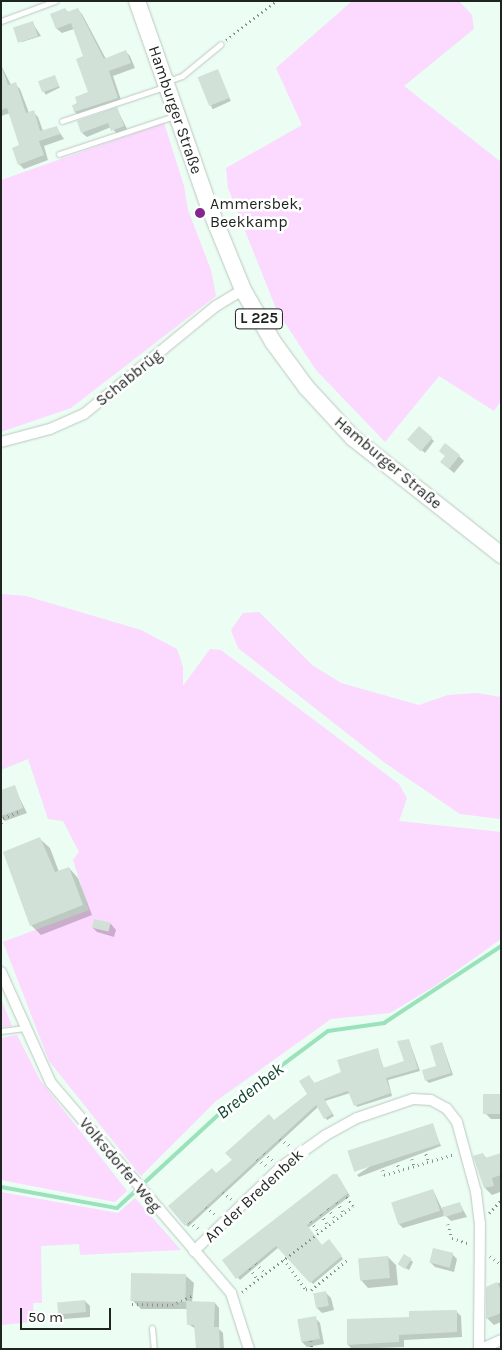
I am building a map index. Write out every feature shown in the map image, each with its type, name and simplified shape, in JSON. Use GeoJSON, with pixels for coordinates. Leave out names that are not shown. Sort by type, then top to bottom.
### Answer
{"type":"FeatureCollection","features":[{"type":"Feature","properties":{"kind":"main road","name":"Hamburger Straße"},"geometry":{"type":"LineString","coordinates":[[137,1],[177,115],[244,290],[283,358],[336,420],[377,458],[501,555]]}},
{"type":"Feature","properties":{"kind":"street","name":"Schabbrüg"},"geometry":{"type":"LineString","coordinates":[[1,442],[50,430],[84,414],[216,306],[244,290]]}},
{"type":"Feature","properties":{"kind":"street","name":"Volksdorfer Weg"},"geometry":{"type":"LineString","coordinates":[[1,972],[51,1084],[234,1299],[249,1349]]}},
{"type":"Feature","properties":{"kind":"street","name":"An der Bredenbek"},"geometry":{"type":"LineString","coordinates":[[194,1251],[299,1152],[356,1118],[422,1098],[440,1104],[453,1115],[466,1150],[478,1207],[480,1349]]}},
{"type":"Feature","properties":{"kind":"street"},"geometry":{"type":"LineString","coordinates":[[480,1349],[501,1340]]}},
{"type":"Feature","properties":{"kind":"lane"},"geometry":{"type":"LineString","coordinates":[[1,21],[55,1]]}},
{"type":"Feature","properties":{"kind":"lane"},"geometry":{"type":"LineString","coordinates":[[62,122],[166,84],[182,76],[221,44]]}},
{"type":"Feature","properties":{"kind":"lane"},"geometry":{"type":"LineString","coordinates":[[59,154],[177,115]]}},
{"type":"Feature","properties":{"kind":"lane"},"geometry":{"type":"LineString","coordinates":[[1,1031],[25,1028]]}},
{"type":"Feature","properties":{"kind":"lane"},"geometry":{"type":"LineString","coordinates":[[152,1328],[154,1349]]}},
{"type":"Feature","properties":{"kind":"path"},"geometry":{"type":"LineString","coordinates":[[221,44],[276,1]]}},
{"type":"Feature","properties":{"kind":"path"},"geometry":{"type":"LineString","coordinates":[[1,823],[3,818],[19,812]]}},
{"type":"Feature","properties":{"kind":"path"},"geometry":{"type":"LineString","coordinates":[[280,1139],[299,1152]]}},
{"type":"Feature","properties":{"kind":"path"},"geometry":{"type":"LineString","coordinates":[[382,1170],[384,1175],[466,1150]]}},
{"type":"Feature","properties":{"kind":"path"},"geometry":{"type":"LineString","coordinates":[[426,1154],[429,1161]]}},
{"type":"Feature","properties":{"kind":"path"},"geometry":{"type":"LineString","coordinates":[[412,1159],[414,1166]]}},
{"type":"Feature","properties":{"kind":"path"},"geometry":{"type":"LineString","coordinates":[[398,1165],[400,1170]]}},
{"type":"Feature","properties":{"kind":"path"},"geometry":{"type":"LineString","coordinates":[[234,1299],[353,1206],[345,1195]]}},
{"type":"Feature","properties":{"kind":"path"},"geometry":{"type":"LineString","coordinates":[[337,1202],[344,1213]]}},
{"type":"Feature","properties":{"kind":"path"},"geometry":{"type":"LineString","coordinates":[[328,1208],[336,1219]]}},
{"type":"Feature","properties":{"kind":"path"},"geometry":{"type":"LineString","coordinates":[[321,1214],[328,1225]]}},
{"type":"Feature","properties":{"kind":"path"},"geometry":{"type":"LineString","coordinates":[[311,1221],[319,1232]]}},
{"type":"Feature","properties":{"kind":"path"},"geometry":{"type":"LineString","coordinates":[[448,1224],[452,1238],[479,1248]]}},
{"type":"Feature","properties":{"kind":"path"},"geometry":{"type":"LineString","coordinates":[[284,1259],[306,1289],[311,1290],[348,1260]]}},
{"type":"Feature","properties":{"kind":"path"},"geometry":{"type":"LineString","coordinates":[[256,1263],[266,1274]]}},
{"type":"Feature","properties":{"kind":"path"},"geometry":{"type":"LineString","coordinates":[[250,1268],[258,1280]]}},
{"type":"Feature","properties":{"kind":"path"},"geometry":{"type":"LineString","coordinates":[[132,1304],[172,1305],[193,1295]]}},
{"type":"Feature","properties":{"kind":"path"},"geometry":{"type":"LineString","coordinates":[[311,1341],[312,1349]]}},
{"type":"Feature","properties":{"kind":"shaded area"},"geometry":{"type":"Polygon","coordinates":[[[352,1],[459,1],[472,15],[474,29],[404,86],[501,162],[501,401],[494,411],[439,376],[385,442],[316,370],[277,311],[228,188],[226,168],[302,125],[276,68],[352,1]]]}},
{"type":"Feature","properties":{"kind":"shaded area"},"geometry":{"type":"Polygon","coordinates":[[[164,123],[184,186],[188,210],[211,270],[216,296],[71,408],[1,432],[1,180],[164,123]]]}},
{"type":"Feature","properties":{"kind":"shaded area"},"geometry":{"type":"Polygon","coordinates":[[[1,594],[26,596],[141,630],[177,649],[183,667],[183,686],[210,649],[221,650],[399,784],[407,798],[399,821],[501,832],[501,939],[435,986],[390,1013],[331,1019],[216,1101],[141,1176],[49,1061],[3,942],[89,910],[73,860],[79,852],[63,821],[48,819],[28,759],[1,770],[1,594]]]}},
{"type":"Feature","properties":{"kind":"shaded area"},"geometry":{"type":"Polygon","coordinates":[[[259,612],[312,665],[341,683],[419,705],[448,695],[477,693],[501,697],[501,819],[460,814],[385,763],[238,648],[231,630],[243,613],[259,612]]]}},
{"type":"Feature","properties":{"kind":"shaded area"},"geometry":{"type":"Polygon","coordinates":[[[1,999],[12,1026],[1,1027],[1,999]]]}},
{"type":"Feature","properties":{"kind":"shaded area"},"geometry":{"type":"Polygon","coordinates":[[[17,1035],[40,1080],[127,1191],[115,1202],[1,1180],[1,1038],[17,1035]]]}},
{"type":"Feature","properties":{"kind":"shaded area"},"geometry":{"type":"Polygon","coordinates":[[[1,1192],[118,1213],[135,1198],[181,1250],[80,1255],[79,1244],[41,1246],[42,1303],[33,1303],[34,1322],[1,1325],[1,1192]]]}},
{"type":"Feature","properties":{"kind":"building"},"geometry":{"type":"Polygon","coordinates":[[[65,8],[67,12],[78,8],[104,59],[126,50],[131,63],[109,71],[118,98],[74,112],[72,105],[77,104],[75,97],[88,92],[76,59],[83,56],[71,23],[56,29],[50,14],[65,8]]]}},
{"type":"Feature","properties":{"kind":"building"},"geometry":{"type":"Polygon","coordinates":[[[33,21],[38,36],[18,43],[13,27],[33,21]]]}},
{"type":"Feature","properties":{"kind":"building"},"geometry":{"type":"Polygon","coordinates":[[[2,68],[8,85],[16,82],[26,113],[34,110],[40,131],[57,126],[60,134],[39,141],[44,155],[18,165],[12,148],[19,145],[7,108],[1,110],[2,68]]]}},
{"type":"Feature","properties":{"kind":"building"},"geometry":{"type":"Polygon","coordinates":[[[218,69],[230,98],[209,106],[198,77],[218,69]]]}},
{"type":"Feature","properties":{"kind":"building"},"geometry":{"type":"Polygon","coordinates":[[[55,75],[59,86],[42,92],[38,81],[55,75]]]}},
{"type":"Feature","properties":{"kind":"building"},"geometry":{"type":"Polygon","coordinates":[[[117,107],[124,126],[111,131],[108,123],[81,133],[77,121],[117,107]]]}},
{"type":"Feature","properties":{"kind":"building"},"geometry":{"type":"Polygon","coordinates":[[[419,426],[433,438],[421,451],[407,440],[419,426]]]}},
{"type":"Feature","properties":{"kind":"building"},"geometry":{"type":"Polygon","coordinates":[[[445,443],[460,455],[449,469],[440,462],[445,456],[439,451],[445,443]]]}},
{"type":"Feature","properties":{"kind":"building"},"geometry":{"type":"Polygon","coordinates":[[[15,785],[23,808],[1,816],[1,790],[15,785]]]}},
{"type":"Feature","properties":{"kind":"building"},"geometry":{"type":"Polygon","coordinates":[[[40,837],[55,872],[69,867],[83,905],[30,926],[3,852],[40,837]]]}},
{"type":"Feature","properties":{"kind":"building"},"geometry":{"type":"Polygon","coordinates":[[[94,919],[111,923],[109,932],[92,928],[94,919]]]}},
{"type":"Feature","properties":{"kind":"building"},"geometry":{"type":"Polygon","coordinates":[[[409,1039],[418,1069],[386,1078],[391,1093],[354,1106],[348,1091],[324,1099],[332,1114],[324,1119],[316,1105],[185,1226],[168,1206],[212,1168],[216,1173],[232,1160],[225,1153],[269,1114],[274,1120],[307,1094],[299,1081],[309,1075],[314,1083],[341,1072],[337,1060],[378,1048],[383,1068],[404,1061],[397,1041],[409,1039]]]}},
{"type":"Feature","properties":{"kind":"building"},"geometry":{"type":"Polygon","coordinates":[[[442,1042],[451,1073],[425,1081],[422,1070],[436,1066],[430,1046],[442,1042]]]}},
{"type":"Feature","properties":{"kind":"building"},"geometry":{"type":"Polygon","coordinates":[[[483,1094],[501,1094],[501,1114],[483,1114],[483,1094]]]}},
{"type":"Feature","properties":{"kind":"building"},"geometry":{"type":"Polygon","coordinates":[[[433,1123],[440,1144],[354,1172],[347,1151],[433,1123]]]}},
{"type":"Feature","properties":{"kind":"building"},"geometry":{"type":"Polygon","coordinates":[[[483,1153],[485,1158],[501,1153],[501,1175],[492,1178],[494,1186],[484,1188],[473,1156],[483,1153]]]}},
{"type":"Feature","properties":{"kind":"building"},"geometry":{"type":"Polygon","coordinates":[[[333,1174],[337,1174],[348,1193],[307,1225],[322,1245],[329,1239],[342,1256],[310,1283],[276,1246],[236,1279],[222,1260],[333,1174]]]}},
{"type":"Feature","properties":{"kind":"building"},"geometry":{"type":"Polygon","coordinates":[[[433,1189],[440,1211],[398,1224],[391,1203],[433,1189]]]}},
{"type":"Feature","properties":{"kind":"building"},"geometry":{"type":"Polygon","coordinates":[[[460,1202],[463,1212],[445,1217],[442,1208],[460,1202]]]}},
{"type":"Feature","properties":{"kind":"building"},"geometry":{"type":"Polygon","coordinates":[[[433,1248],[453,1253],[450,1268],[429,1263],[433,1248]]]}},
{"type":"Feature","properties":{"kind":"building"},"geometry":{"type":"Polygon","coordinates":[[[404,1254],[412,1259],[405,1269],[398,1264],[404,1254]]]}},
{"type":"Feature","properties":{"kind":"building"},"geometry":{"type":"Polygon","coordinates":[[[388,1256],[390,1278],[360,1281],[358,1259],[388,1256]]]}},
{"type":"Feature","properties":{"kind":"building"},"geometry":{"type":"Polygon","coordinates":[[[131,1273],[186,1274],[186,1302],[131,1301],[131,1273]]]}},
{"type":"Feature","properties":{"kind":"building"},"geometry":{"type":"Polygon","coordinates":[[[497,1282],[501,1291],[501,1313],[486,1319],[486,1287],[497,1282]]]}},
{"type":"Feature","properties":{"kind":"building"},"geometry":{"type":"Polygon","coordinates":[[[326,1291],[329,1306],[316,1308],[313,1293],[326,1291]]]}},
{"type":"Feature","properties":{"kind":"building"},"geometry":{"type":"Polygon","coordinates":[[[85,1300],[86,1312],[58,1314],[57,1302],[85,1300]]]}},
{"type":"Feature","properties":{"kind":"building"},"geometry":{"type":"Polygon","coordinates":[[[186,1301],[215,1302],[214,1327],[219,1327],[220,1349],[196,1349],[194,1325],[187,1325],[186,1301]]]}},
{"type":"Feature","properties":{"kind":"building"},"geometry":{"type":"Polygon","coordinates":[[[457,1310],[457,1332],[399,1335],[399,1342],[347,1345],[347,1319],[409,1317],[409,1311],[457,1310]]]}},
{"type":"Feature","properties":{"kind":"building"},"geometry":{"type":"Polygon","coordinates":[[[316,1316],[320,1339],[301,1342],[297,1319],[316,1316]]]}},
{"type":"Feature","properties":{"kind":"waterway","name":"Bredenbek"},"geometry":{"type":"LineString","coordinates":[[1,1187],[117,1208],[231,1103],[328,1031],[384,1023],[501,946]]}},
{"type":"Feature","properties":{"kind":"place","name":"Ammersbek, Beekkamp"},"geometry":{"type":"Point","coordinates":[200,213]}}]}
